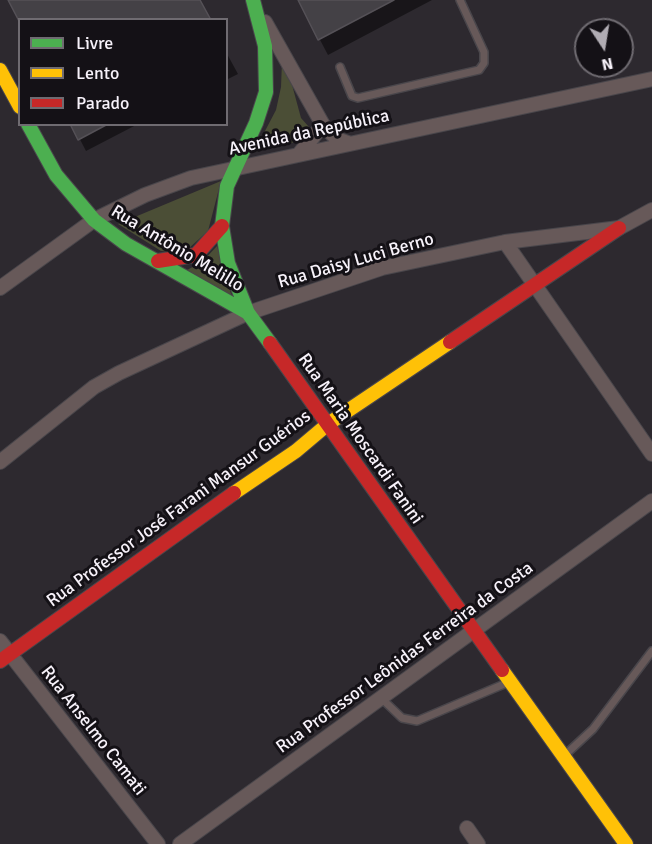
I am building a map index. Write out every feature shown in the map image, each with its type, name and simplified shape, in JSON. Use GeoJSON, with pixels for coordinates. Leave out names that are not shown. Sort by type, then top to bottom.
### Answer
{"type":"FeatureCollection","features":[{"type":"Feature","properties":{"kind":"main road","name":"Rua Maria Moscardi Fanini"},"geometry":{"type":"LineString","coordinates":[[256,5],[265,46],[266,92],[256,123],[233,167],[222,205],[222,226],[228,262],[248,313],[626,844]]}},
{"type":"Feature","properties":{"kind":"main road"},"geometry":{"type":"LineString","coordinates":[[0,70],[18,103]]}},
{"type":"Feature","properties":{"kind":"main road","name":"Rua Antônio Melillo"},"geometry":{"type":"LineString","coordinates":[[29,126],[56,175],[94,220],[126,244],[248,313]]}},
{"type":"Feature","properties":{"kind":"main road"},"geometry":{"type":"LineString","coordinates":[[158,261],[196,255],[222,226]]}},
{"type":"Feature","properties":{"kind":"main road","name":"Rua Professor José Farani Mansur Guérios"},"geometry":{"type":"LineString","coordinates":[[5,657],[178,531],[296,451],[328,424],[619,228]]}},
{"type":"Feature","properties":{"kind":"street"},"geometry":{"type":"LineString","coordinates":[[256,5],[323,125],[337,139],[348,143]]}},
{"type":"Feature","properties":{"kind":"street","name":"Avenida da República"},"geometry":{"type":"LineString","coordinates":[[0,288],[94,220],[168,186],[233,167],[652,79]]}},
{"type":"Feature","properties":{"kind":"street"},"geometry":{"type":"LineString","coordinates":[[299,154],[323,125]]}},
{"type":"Feature","properties":{"kind":"street","name":"Rua Daisy Luci Berno"},"geometry":{"type":"LineString","coordinates":[[0,462],[94,387],[248,313],[382,268],[505,242],[619,228],[652,210]]}},
{"type":"Feature","properties":{"kind":"street"},"geometry":{"type":"LineString","coordinates":[[505,242],[652,454]]}},
{"type":"Feature","properties":{"kind":"street","name":"Rua Professor Leônidas Ferreira da Costa"},"geometry":{"type":"LineString","coordinates":[[180,844],[652,501]]}},
{"type":"Feature","properties":{"kind":"street","name":"Rua Anselmo Camati"},"geometry":{"type":"LineString","coordinates":[[0,641],[5,657],[158,844]]}},
{"type":"Feature","properties":{"kind":"street"},"geometry":{"type":"LineString","coordinates":[[467,828],[478,844]]}},
{"type":"Feature","properties":{"kind":"lane"},"geometry":{"type":"LineString","coordinates":[[340,67],[352,96],[358,98],[479,70],[484,63],[484,52],[460,0]]}},
{"type":"Feature","properties":{"kind":"lane"},"geometry":{"type":"LineString","coordinates":[[564,756],[593,729],[652,651]]}},
{"type":"Feature","properties":{"kind":"lane"},"geometry":{"type":"LineString","coordinates":[[381,698],[402,718],[417,721],[510,681]]}},
{"type":"Feature","properties":{"kind":"green space"},"geometry":{"type":"Polygon","coordinates":[[[282,61],[291,81],[301,118],[309,127],[302,138],[295,142],[254,152],[276,110],[281,87],[282,61]]]}},
{"type":"Feature","properties":{"kind":"green space"},"geometry":{"type":"Polygon","coordinates":[[[221,181],[208,231],[188,249],[173,252],[161,251],[118,224],[221,181]]]}},
{"type":"Feature","properties":{"kind":"green space"},"geometry":{"type":"Polygon","coordinates":[[[217,246],[232,297],[187,270],[202,262],[217,246]]]}},
{"type":"Feature","properties":{"kind":"building"},"geometry":{"type":"Polygon","coordinates":[[[8,0],[200,0],[210,18],[18,18],[8,0]]]}},
{"type":"Feature","properties":{"kind":"building"},"geometry":{"type":"Polygon","coordinates":[[[298,0],[394,0],[318,40],[298,0]]]}},
{"type":"Feature","properties":{"kind":"building"},"geometry":{"type":"Polygon","coordinates":[[[71,126],[104,126],[78,140],[71,126]]]}},
{"type":"Feature","properties":{"kind":"traffic: fast"},"geometry":{"type":"LineString","coordinates":[[253,0],[265,46],[266,92],[256,123],[227,186],[222,226],[228,263],[248,313],[270,343]]}},
{"type":"Feature","properties":{"kind":"traffic: fast"},"geometry":{"type":"LineString","coordinates":[[29,126],[56,175],[94,220],[126,244],[248,313]]}},
{"type":"Feature","properties":{"kind":"traffic: slow"},"geometry":{"type":"LineString","coordinates":[[0,70],[18,103]]}},
{"type":"Feature","properties":{"kind":"traffic: slow"},"geometry":{"type":"LineString","coordinates":[[234,493],[296,451],[328,424],[450,342]]}},
{"type":"Feature","properties":{"kind":"traffic: slow"},"geometry":{"type":"LineString","coordinates":[[502,670],[626,844]]}},
{"type":"Feature","properties":{"kind":"traffic: jam"},"geometry":{"type":"LineString","coordinates":[[158,261],[196,255],[222,226]]}},
{"type":"Feature","properties":{"kind":"traffic: jam"},"geometry":{"type":"LineString","coordinates":[[450,342],[619,228]]}},
{"type":"Feature","properties":{"kind":"traffic: jam"},"geometry":{"type":"LineString","coordinates":[[270,343],[502,670]]}},
{"type":"Feature","properties":{"kind":"traffic: jam"},"geometry":{"type":"LineString","coordinates":[[0,661],[234,493]]}}]}
